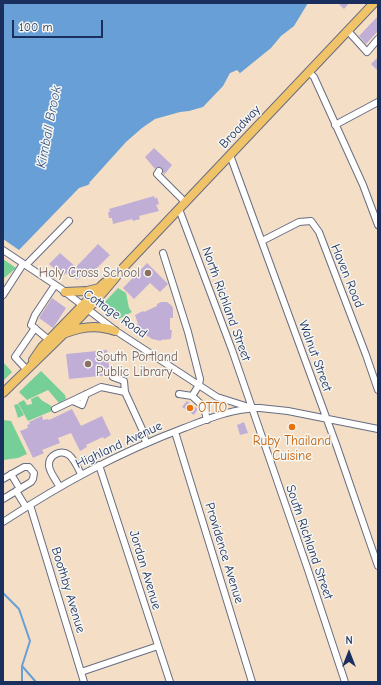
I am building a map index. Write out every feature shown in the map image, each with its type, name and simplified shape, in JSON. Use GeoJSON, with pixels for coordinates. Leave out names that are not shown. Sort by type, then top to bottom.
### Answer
{"type":"FeatureCollection","features":[{"type":"Feature","properties":{"kind":"main road","name":"Broadway"},"geometry":{"type":"LineString","coordinates":[[3,393],[64,334],[99,288],[123,268],[374,3]]}},
{"type":"Feature","properties":{"kind":"main road","name":"Broadway"},"geometry":{"type":"LineString","coordinates":[[28,368],[36,355],[49,340],[110,286],[123,268]]}},
{"type":"Feature","properties":{"kind":"main road"},"geometry":{"type":"LineString","coordinates":[[65,292],[87,291],[99,288]]}},
{"type":"Feature","properties":{"kind":"main road"},"geometry":{"type":"LineString","coordinates":[[64,334],[79,329],[92,327],[108,328],[115,331]]}},
{"type":"Feature","properties":{"kind":"street"},"geometry":{"type":"LineString","coordinates":[[348,31],[367,52],[378,40]]}},
{"type":"Feature","properties":{"kind":"street"},"geometry":{"type":"LineString","coordinates":[[309,72],[314,77],[369,198],[378,225]]}},
{"type":"Feature","properties":{"kind":"street"},"geometry":{"type":"LineString","coordinates":[[335,125],[378,102]]}},
{"type":"Feature","properties":{"kind":"street","name":"Walnut Street"},"geometry":{"type":"LineString","coordinates":[[230,155],[311,379],[327,419],[378,566]]}},
{"type":"Feature","properties":{"kind":"street"},"geometry":{"type":"LineString","coordinates":[[159,171],[157,174],[185,202]]}},
{"type":"Feature","properties":{"kind":"street","name":"North Richland Street"},"geometry":{"type":"LineString","coordinates":[[179,209],[252,408]]}},
{"type":"Feature","properties":{"kind":"street"},"geometry":{"type":"LineString","coordinates":[[3,295],[25,265],[69,221]]}},
{"type":"Feature","properties":{"kind":"street","name":"Haven Road"},"geometry":{"type":"LineString","coordinates":[[262,241],[299,222],[311,221],[319,232],[378,390]]}},
{"type":"Feature","properties":{"kind":"street","name":"Cottage Road"},"geometry":{"type":"LineString","coordinates":[[3,250],[55,284],[115,331],[217,397],[252,408],[288,411],[378,429]]}},
{"type":"Feature","properties":{"kind":"street"},"geometry":{"type":"LineString","coordinates":[[163,253],[188,332],[200,379],[199,385],[192,396]]}},
{"type":"Feature","properties":{"kind":"street"},"geometry":{"type":"LineString","coordinates":[[49,340],[31,325],[35,315],[55,284]]}},
{"type":"Feature","properties":{"kind":"street"},"geometry":{"type":"LineString","coordinates":[[28,368],[15,357],[35,328]]}},
{"type":"Feature","properties":{"kind":"street"},"geometry":{"type":"LineString","coordinates":[[113,377],[124,381],[128,393],[128,404],[142,429],[146,443]]}},
{"type":"Feature","properties":{"kind":"street"},"geometry":{"type":"LineString","coordinates":[[55,409],[73,401],[101,385],[128,393]]}},
{"type":"Feature","properties":{"kind":"street"},"geometry":{"type":"LineString","coordinates":[[179,394],[192,396],[204,407],[207,420]]}},
{"type":"Feature","properties":{"kind":"street","name":"Highland Avenue"},"geometry":{"type":"LineString","coordinates":[[3,522],[59,486],[146,443],[220,414],[252,408]]}},
{"type":"Feature","properties":{"kind":"street","name":"South Richland Street"},"geometry":{"type":"LineString","coordinates":[[252,408],[345,682]]}},
{"type":"Feature","properties":{"kind":"street","name":"Providence Avenue"},"geometry":{"type":"LineString","coordinates":[[175,432],[252,682]]}},
{"type":"Feature","properties":{"kind":"street"},"geometry":{"type":"LineString","coordinates":[[59,486],[49,464],[53,455],[64,452],[70,456],[81,474]]}},
{"type":"Feature","properties":{"kind":"street","name":"Jordan Avenue"},"geometry":{"type":"LineString","coordinates":[[99,465],[170,682]]}},
{"type":"Feature","properties":{"kind":"street"},"geometry":{"type":"LineString","coordinates":[[3,479],[27,466],[34,473],[33,479],[3,499]]}},
{"type":"Feature","properties":{"kind":"street","name":"Boothby Avenue"},"geometry":{"type":"LineString","coordinates":[[11,474],[18,490],[28,506],[84,682]]}},
{"type":"Feature","properties":{"kind":"street"},"geometry":{"type":"LineString","coordinates":[[81,672],[158,646]]}},
{"type":"Feature","properties":{"kind":"green space"},"geometry":{"type":"Polygon","coordinates":[[[3,259],[16,268],[3,279],[3,259]]]}},
{"type":"Feature","properties":{"kind":"green space"},"geometry":{"type":"Polygon","coordinates":[[[118,288],[126,293],[129,308],[132,312],[117,320],[100,307],[118,288]]]}},
{"type":"Feature","properties":{"kind":"green space"},"geometry":{"type":"Polygon","coordinates":[[[3,362],[12,372],[3,381],[3,362]]]}},
{"type":"Feature","properties":{"kind":"green space"},"geometry":{"type":"Polygon","coordinates":[[[41,371],[65,395],[66,399],[59,403],[48,390],[27,400],[19,392],[41,371]]]}},
{"type":"Feature","properties":{"kind":"green space"},"geometry":{"type":"Polygon","coordinates":[[[38,396],[54,410],[28,421],[18,403],[24,400],[27,405],[32,404],[31,399],[38,396]]]}},
{"type":"Feature","properties":{"kind":"green space"},"geometry":{"type":"Polygon","coordinates":[[[18,404],[24,415],[18,418],[14,405],[18,404]]]}},
{"type":"Feature","properties":{"kind":"green space"},"geometry":{"type":"Polygon","coordinates":[[[3,420],[11,421],[27,454],[18,458],[3,460],[3,420]]]}},
{"type":"Feature","properties":{"kind":"water"},"geometry":{"type":"Polygon","coordinates":[[[3,3],[308,3],[294,26],[281,36],[271,48],[229,82],[204,108],[157,122],[88,185],[79,188],[19,250],[3,239],[3,3]]]}},
{"type":"Feature","properties":{"kind":"pier"},"geometry":{"type":"Polygon","coordinates":[[[237,70],[240,73],[207,108],[158,124],[150,129],[135,145],[91,184],[89,183],[126,142],[142,128],[155,119],[203,107],[223,86],[230,73],[237,70]]]}},
{"type":"Feature","properties":{"kind":"building"},"geometry":{"type":"Polygon","coordinates":[[[338,3],[349,3],[344,9],[338,3]]]}},
{"type":"Feature","properties":{"kind":"building"},"geometry":{"type":"Polygon","coordinates":[[[378,16],[378,31],[366,44],[359,36],[378,16]]]}},
{"type":"Feature","properties":{"kind":"building"},"geometry":{"type":"Polygon","coordinates":[[[378,57],[378,71],[371,64],[378,57]]]}},
{"type":"Feature","properties":{"kind":"building"},"geometry":{"type":"Polygon","coordinates":[[[154,148],[172,165],[164,175],[162,168],[157,167],[155,169],[145,157],[154,148]]]}},
{"type":"Feature","properties":{"kind":"building"},"geometry":{"type":"Polygon","coordinates":[[[154,196],[155,199],[157,197],[159,204],[156,205],[159,211],[139,216],[140,219],[133,221],[132,219],[113,224],[112,218],[109,218],[109,209],[154,196]]]}},
{"type":"Feature","properties":{"kind":"building"},"geometry":{"type":"Polygon","coordinates":[[[98,244],[110,255],[87,278],[83,274],[77,280],[72,275],[70,277],[66,273],[63,276],[49,264],[60,253],[76,267],[98,244]]]}},
{"type":"Feature","properties":{"kind":"building","name":"Holy Cross School"},"geometry":{"type":"Polygon","coordinates":[[[147,263],[168,284],[160,292],[150,283],[134,299],[123,288],[147,263]]]}},
{"type":"Feature","properties":{"kind":"building"},"geometry":{"type":"Polygon","coordinates":[[[52,298],[66,308],[53,328],[39,318],[52,298]]]}},
{"type":"Feature","properties":{"kind":"building"},"geometry":{"type":"Polygon","coordinates":[[[167,302],[171,305],[173,308],[173,318],[170,318],[170,330],[172,330],[171,339],[161,341],[152,339],[142,332],[137,325],[135,315],[157,306],[157,304],[167,302]]]}},
{"type":"Feature","properties":{"kind":"building","name":"South Portland Public Library"},"geometry":{"type":"Polygon","coordinates":[[[107,350],[109,375],[69,379],[66,354],[107,350]]]}},
{"type":"Feature","properties":{"kind":"building","name":"OTTO"},"geometry":{"type":"Polygon","coordinates":[[[187,401],[198,409],[194,415],[182,407],[187,401]]]}},
{"type":"Feature","properties":{"kind":"building"},"geometry":{"type":"Polygon","coordinates":[[[72,409],[81,426],[102,416],[111,435],[86,445],[87,447],[80,451],[71,433],[58,438],[60,443],[42,450],[44,453],[33,458],[20,431],[28,428],[27,425],[30,424],[29,422],[42,416],[43,420],[49,420],[72,409]]]}},
{"type":"Feature","properties":{"kind":"building"},"geometry":{"type":"Polygon","coordinates":[[[244,422],[248,433],[240,435],[237,425],[244,422]]]}},
{"type":"Feature","properties":{"kind":"waterway","name":"Kimball Brook"},"geometry":{"type":"LineString","coordinates":[[3,593],[19,609],[30,641],[22,666],[22,682]]}},
{"type":"Feature","properties":{"kind":"waterway"},"geometry":{"type":"LineString","coordinates":[[22,666],[36,682]]}},
{"type":"Feature","properties":{"kind":"place","name":"Holy Cross School"},"geometry":{"type":"Point","coordinates":[148,273]}},
{"type":"Feature","properties":{"kind":"place","name":"South Portland Public Library"},"geometry":{"type":"Point","coordinates":[88,364]}},
{"type":"Feature","properties":{"kind":"place","name":"OTTO"},"geometry":{"type":"Point","coordinates":[190,408]}},
{"type":"Feature","properties":{"kind":"place","name":"Ruby Thailand Cuisine"},"geometry":{"type":"Point","coordinates":[292,427]}}]}
